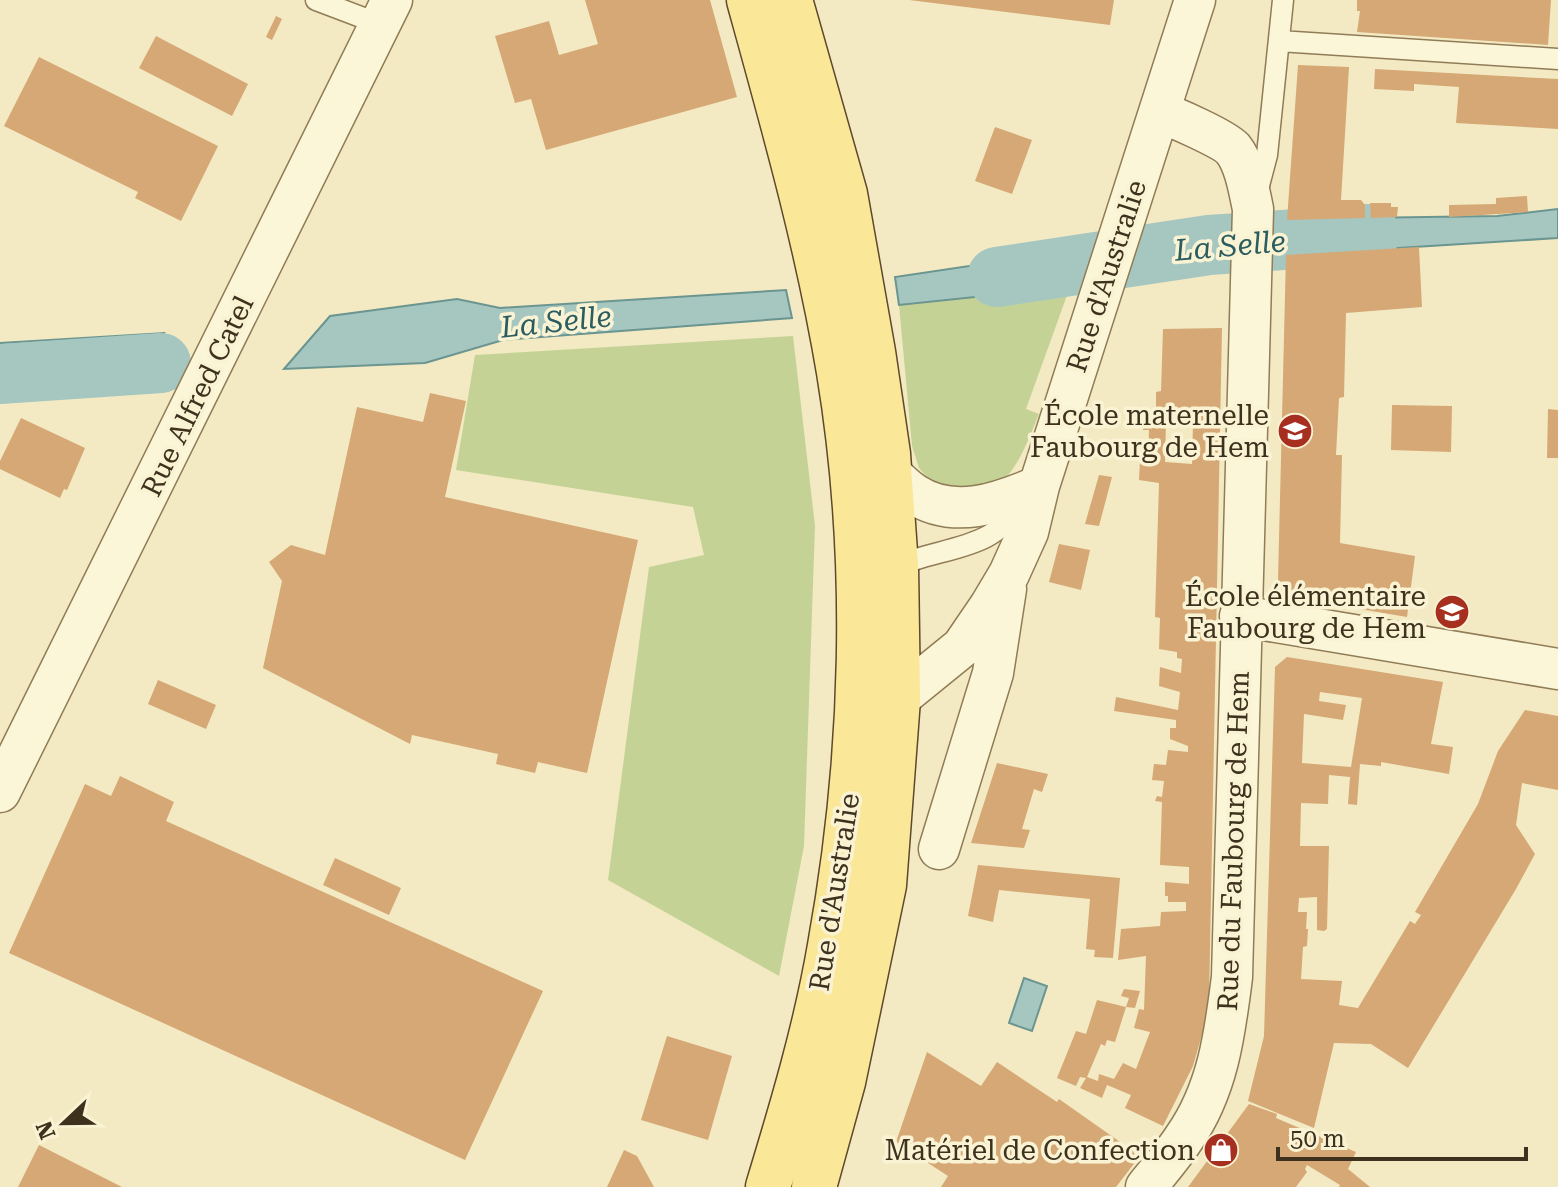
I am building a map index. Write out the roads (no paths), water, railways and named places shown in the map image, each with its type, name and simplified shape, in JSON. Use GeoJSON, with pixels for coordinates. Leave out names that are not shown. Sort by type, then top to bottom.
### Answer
{"type":"FeatureCollection","features":[{"type":"Feature","properties":{"kind":"main road","name":"Rue d'Australie"},"geometry":{"type":"LineString","coordinates":[[749,0],[810,229],[839,372],[851,471],[859,675],[851,783],[830,947],[798,1086],[768,1187]]}},
{"type":"Feature","properties":{"kind":"main road","name":"Rue d'Australie"},"geometry":{"type":"LineString","coordinates":[[790,0],[845,194],[873,352],[890,473],[896,566],[898,699],[884,885],[843,1082],[814,1187]]}},
{"type":"Feature","properties":{"kind":"street"},"geometry":{"type":"LineString","coordinates":[[1159,112],[1195,0]]}},
{"type":"Feature","properties":{"kind":"street","name":"Rue Alfred Catel"},"geometry":{"type":"LineString","coordinates":[[0,792],[387,13]]}},
{"type":"Feature","properties":{"kind":"street","name":"Rue du Faubourg de Hem"},"geometry":{"type":"LineString","coordinates":[[1146,1187],[1186,1135],[1210,1088],[1224,1044],[1232,977],[1253,209],[1247,179],[1232,148],[1159,112]]}},
{"type":"Feature","properties":{"kind":"street","name":"Rue d'Australie"},"geometry":{"type":"LineString","coordinates":[[898,699],[962,647],[1009,574],[1028,532],[1039,486],[1159,112]]}},
{"type":"Feature","properties":{"kind":"street"},"geometry":{"type":"LineString","coordinates":[[890,473],[913,494],[932,502],[970,509],[1003,502],[1039,486]]}},
{"type":"Feature","properties":{"kind":"street","name":"Rue d'Australie"},"geometry":{"type":"LineString","coordinates":[[939,849],[993,673],[1009,574]]}},
{"type":"Feature","properties":{"kind":"street"},"geometry":{"type":"LineString","coordinates":[[1240,616],[1558,669]]}},
{"type":"Feature","properties":{"kind":"lane"},"geometry":{"type":"LineString","coordinates":[[316,0],[387,13]]}},
{"type":"Feature","properties":{"kind":"lane"},"geometry":{"type":"LineString","coordinates":[[1253,209],[1267,155],[1283,0]]}},
{"type":"Feature","properties":{"kind":"lane"},"geometry":{"type":"LineString","coordinates":[[1279,41],[1558,59]]}},
{"type":"Feature","properties":{"kind":"lane"},"geometry":{"type":"LineString","coordinates":[[857,590],[896,566],[925,554],[987,537],[1013,516],[1039,486]]}},
{"type":"Feature","properties":{"kind":"water"},"geometry":{"type":"Polygon","coordinates":[[[1558,209],[1558,238],[1286,255],[1287,219],[1497,216],[1558,209]]]}},
{"type":"Feature","properties":{"kind":"water"},"geometry":{"type":"Polygon","coordinates":[[[1223,223],[1221,265],[1137,274],[1150,234],[1223,223]]]}},
{"type":"Feature","properties":{"kind":"water"},"geometry":{"type":"Polygon","coordinates":[[[1086,242],[1070,287],[899,305],[895,277],[1023,258],[1086,242]]]}},
{"type":"Feature","properties":{"kind":"water"},"geometry":{"type":"Polygon","coordinates":[[[786,290],[792,318],[503,340],[425,363],[284,369],[330,316],[457,299],[500,308],[786,290]]]}},
{"type":"Feature","properties":{"kind":"water"},"geometry":{"type":"Polygon","coordinates":[[[164,333],[139,383],[0,393],[0,343],[164,333]]]}},
{"type":"Feature","properties":{"kind":"water"},"geometry":{"type":"Polygon","coordinates":[[[1024,978],[1047,986],[1032,1031],[1009,1023],[1024,978]]]}},
{"type":"Feature","properties":{"kind":"waterway","name":"La Selle"},"geometry":{"type":"LineString","coordinates":[[997,277],[1209,245],[1370,234]]}},
{"type":"Feature","properties":{"kind":"waterway","name":"La Selle"},"geometry":{"type":"LineString","coordinates":[[0,374],[161,363]]}},
{"type":"Feature","properties":{"kind":"place","name":"École maternelle Faubourg de Hem"},"geometry":{"type":"Point","coordinates":[1295,431]}},
{"type":"Feature","properties":{"kind":"place","name":"École élémentaire Faubourg de Hem"},"geometry":{"type":"Point","coordinates":[1452,612]}},
{"type":"Feature","properties":{"kind":"place","name":"Matériel de Confection"},"geometry":{"type":"Point","coordinates":[1221,1150]}}]}
